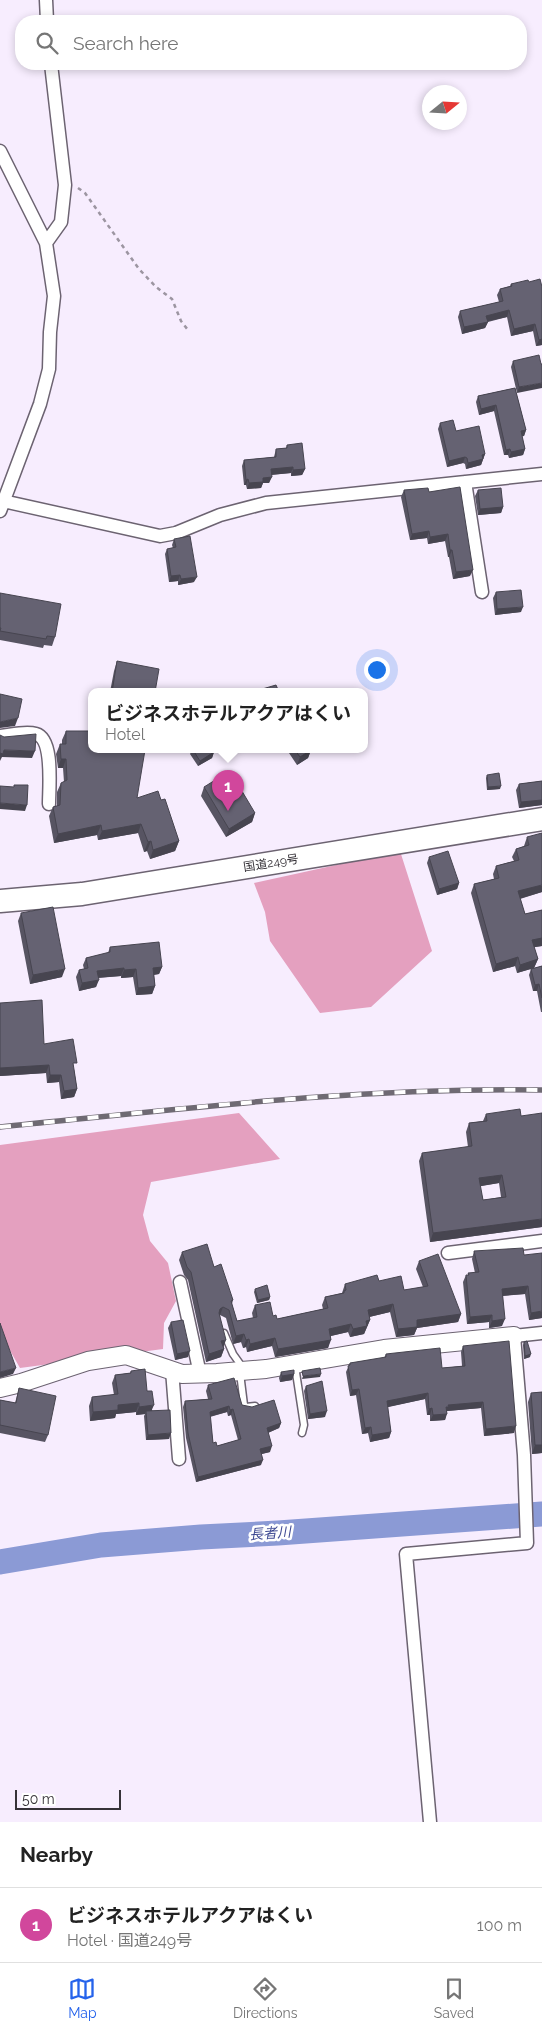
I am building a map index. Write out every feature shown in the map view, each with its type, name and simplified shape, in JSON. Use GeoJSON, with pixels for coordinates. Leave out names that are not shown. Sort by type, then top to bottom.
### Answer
{"type":"FeatureCollection","features":[{"type":"Feature","properties":{"kind":"highway","name":"国道249号"},"geometry":{"type":"LineString","coordinates":[[0,901],[82,894],[542,819]]}},
{"type":"Feature","properties":{"kind":"street"},"geometry":{"type":"LineString","coordinates":[[46,0],[47,15]]}},
{"type":"Feature","properties":{"kind":"street"},"geometry":{"type":"LineString","coordinates":[[46,243],[61,222],[65,185],[53,70]]}},
{"type":"Feature","properties":{"kind":"street"},"geometry":{"type":"LineString","coordinates":[[0,151],[46,243],[54,296],[50,332],[49,369],[40,404],[2,506],[160,536],[176,533],[220,515],[266,503],[542,474]]}},
{"type":"Feature","properties":{"kind":"street"},"geometry":{"type":"LineString","coordinates":[[465,482],[482,592]]}},
{"type":"Feature","properties":{"kind":"street"},"geometry":{"type":"LineString","coordinates":[[0,736],[27,733],[42,737],[48,748],[49,804]]}},
{"type":"Feature","properties":{"kind":"street"},"geometry":{"type":"LineString","coordinates":[[448,1253],[542,1241]]}},
{"type":"Feature","properties":{"kind":"street"},"geometry":{"type":"LineString","coordinates":[[180,1282],[200,1374]]}},
{"type":"Feature","properties":{"kind":"street"},"geometry":{"type":"LineString","coordinates":[[0,1388],[88,1361],[126,1354],[182,1374],[200,1374],[294,1365],[384,1349],[542,1333]]}},
{"type":"Feature","properties":{"kind":"street"},"geometry":{"type":"LineString","coordinates":[[430,1822],[406,1554],[527,1543],[524,1455],[514,1336]]}},
{"type":"Feature","properties":{"kind":"street"},"geometry":{"type":"LineString","coordinates":[[172,1370],[179,1459]]}},
{"type":"Feature","properties":{"kind":"lane"},"geometry":{"type":"LineString","coordinates":[[223,1328],[227,1344],[242,1371],[244,1405],[246,1407],[255,1406]]}},
{"type":"Feature","properties":{"kind":"lane"},"geometry":{"type":"LineString","coordinates":[[294,1365],[304,1425],[302,1433]]}},
{"type":"Feature","properties":{"kind":"path"},"geometry":{"type":"LineString","coordinates":[[65,185],[86,193],[139,269],[156,287],[172,299],[181,321],[188,330]]}},
{"type":"Feature","properties":{"kind":"shaded area"},"geometry":{"type":"Polygon","coordinates":[[[400,851],[432,951],[371,1007],[320,1013],[270,941],[265,912],[254,883],[400,851]]]}},
{"type":"Feature","properties":{"kind":"shaded area"},"geometry":{"type":"Polygon","coordinates":[[[239,1113],[280,1159],[151,1182],[143,1215],[150,1241],[168,1263],[176,1301],[164,1323],[163,1349],[20,1368],[0,1333],[0,1145],[239,1113]]]}},
{"type":"Feature","properties":{"kind":"building"},"geometry":{"type":"Polygon","coordinates":[[[540,279],[542,287],[542,339],[539,340],[535,324],[514,329],[509,310],[486,316],[488,322],[464,327],[460,311],[503,301],[500,289],[512,286],[511,284],[540,279]]]}},
{"type":"Feature","properties":{"kind":"building"},"geometry":{"type":"Polygon","coordinates":[[[539,355],[542,364],[542,383],[519,387],[513,361],[539,355]]]}},
{"type":"Feature","properties":{"kind":"building"},"geometry":{"type":"Polygon","coordinates":[[[515,388],[526,430],[521,431],[525,449],[511,452],[510,449],[506,450],[496,405],[481,409],[478,396],[515,388]]]}},
{"type":"Feature","properties":{"kind":"building"},"geometry":{"type":"Polygon","coordinates":[[[453,420],[456,431],[479,426],[485,454],[482,455],[483,459],[468,463],[465,457],[449,461],[440,423],[453,420]]]}},
{"type":"Feature","properties":{"kind":"building"},"geometry":{"type":"Polygon","coordinates":[[[302,443],[305,469],[293,470],[293,467],[271,469],[272,477],[263,478],[263,482],[249,483],[248,479],[246,480],[244,460],[276,457],[276,449],[302,443]]]}},
{"type":"Feature","properties":{"kind":"building"},"geometry":{"type":"Polygon","coordinates":[[[460,487],[473,570],[456,572],[448,534],[430,537],[429,531],[412,534],[404,490],[428,488],[429,492],[460,487]]]}},
{"type":"Feature","properties":{"kind":"building"},"geometry":{"type":"Polygon","coordinates":[[[501,488],[503,507],[480,509],[478,490],[501,488]]]}},
{"type":"Feature","properties":{"kind":"building"},"geometry":{"type":"Polygon","coordinates":[[[190,536],[197,577],[181,579],[180,575],[171,576],[167,549],[176,547],[174,539],[190,536]]]}},
{"type":"Feature","properties":{"kind":"building"},"geometry":{"type":"Polygon","coordinates":[[[521,590],[523,607],[497,609],[496,592],[521,590]]]}},
{"type":"Feature","properties":{"kind":"building"},"geometry":{"type":"Polygon","coordinates":[[[0,593],[61,604],[55,637],[47,636],[46,639],[0,631],[0,593]]]}},
{"type":"Feature","properties":{"kind":"building"},"geometry":{"type":"Polygon","coordinates":[[[117,661],[159,669],[156,688],[113,688],[117,661]]]}},
{"type":"Feature","properties":{"kind":"building"},"geometry":{"type":"Polygon","coordinates":[[[276,685],[277,688],[266,688],[276,685]]]}},
{"type":"Feature","properties":{"kind":"building"},"geometry":{"type":"Polygon","coordinates":[[[0,694],[22,699],[18,718],[0,722],[0,694]]]}},
{"type":"Feature","properties":{"kind":"building"},"geometry":{"type":"Polygon","coordinates":[[[66,731],[88,731],[88,753],[144,753],[137,798],[158,791],[161,800],[165,799],[179,841],[153,850],[151,841],[148,842],[141,824],[102,831],[101,825],[58,834],[53,807],[60,805],[61,783],[67,780],[66,759],[61,759],[60,744],[66,744],[66,731]]]}},
{"type":"Feature","properties":{"kind":"building"},"geometry":{"type":"Polygon","coordinates":[[[36,734],[35,751],[4,750],[3,754],[0,753],[0,735],[4,737],[36,734]]]}},
{"type":"Feature","properties":{"kind":"building"},"geometry":{"type":"Polygon","coordinates":[[[195,753],[212,753],[200,761],[195,753]]]}},
{"type":"Feature","properties":{"kind":"building"},"geometry":{"type":"Polygon","coordinates":[[[297,753],[306,753],[300,757],[297,753]]]}},
{"type":"Feature","properties":{"kind":"building"},"geometry":{"type":"Polygon","coordinates":[[[230,771],[255,813],[229,829],[204,787],[230,771]]]}},
{"type":"Feature","properties":{"kind":"building"},"geometry":{"type":"Polygon","coordinates":[[[499,773],[501,786],[488,787],[487,775],[499,773]]]}},
{"type":"Feature","properties":{"kind":"building"},"geometry":{"type":"Polygon","coordinates":[[[542,781],[542,800],[521,802],[519,784],[542,781]]]}},
{"type":"Feature","properties":{"kind":"building"},"geometry":{"type":"Polygon","coordinates":[[[14,785],[28,785],[27,805],[0,803],[0,786],[14,787],[14,785]]]}},
{"type":"Feature","properties":{"kind":"building"},"geometry":{"type":"Polygon","coordinates":[[[542,833],[542,885],[518,891],[525,914],[542,910],[542,938],[532,940],[538,959],[520,965],[518,957],[496,964],[474,884],[499,878],[496,866],[519,860],[516,849],[529,845],[527,837],[542,833]]]}},
{"type":"Feature","properties":{"kind":"building"},"geometry":{"type":"Polygon","coordinates":[[[448,851],[459,883],[439,889],[429,857],[448,851]]]}},
{"type":"Feature","properties":{"kind":"building"},"geometry":{"type":"Polygon","coordinates":[[[53,907],[65,969],[33,975],[21,913],[53,907]]]}},
{"type":"Feature","properties":{"kind":"building"},"geometry":{"type":"Polygon","coordinates":[[[159,942],[162,967],[153,968],[155,986],[138,988],[136,969],[124,970],[124,968],[97,971],[99,980],[82,983],[79,970],[88,968],[86,958],[110,952],[110,947],[159,942]]]}},
{"type":"Feature","properties":{"kind":"building"},"geometry":{"type":"Polygon","coordinates":[[[542,966],[542,998],[539,984],[535,985],[531,969],[542,966]]]}},
{"type":"Feature","properties":{"kind":"building"},"geometry":{"type":"Polygon","coordinates":[[[42,1000],[44,1044],[73,1039],[77,1063],[73,1063],[77,1089],[64,1091],[61,1075],[50,1075],[49,1065],[0,1068],[0,1003],[42,1000]]]}},
{"type":"Feature","properties":{"kind":"building"},"geometry":{"type":"Polygon","coordinates":[[[520,1109],[521,1116],[542,1113],[542,1219],[433,1233],[422,1153],[472,1146],[469,1123],[487,1121],[486,1114],[520,1109]],[[502,1175],[479,1178],[483,1200],[506,1197],[502,1175]]]}},
{"type":"Feature","properties":{"kind":"building"},"geometry":{"type":"Polygon","coordinates":[[[207,1244],[214,1267],[221,1264],[233,1300],[231,1301],[237,1321],[257,1317],[255,1305],[270,1302],[273,1316],[276,1315],[277,1319],[328,1308],[325,1297],[344,1293],[346,1290],[345,1284],[377,1275],[379,1281],[401,1276],[404,1290],[428,1286],[419,1261],[438,1254],[461,1314],[417,1320],[417,1327],[398,1329],[393,1304],[368,1310],[370,1320],[366,1321],[367,1326],[353,1329],[351,1324],[329,1329],[331,1340],[278,1349],[275,1338],[250,1344],[249,1339],[246,1340],[244,1334],[236,1336],[229,1310],[223,1307],[219,1313],[226,1340],[221,1341],[224,1349],[209,1354],[191,1272],[187,1267],[182,1252],[207,1244]]]}},
{"type":"Feature","properties":{"kind":"building"},"geometry":{"type":"Polygon","coordinates":[[[523,1248],[524,1255],[542,1253],[542,1311],[531,1313],[528,1286],[502,1289],[505,1319],[492,1321],[492,1315],[470,1317],[466,1275],[479,1272],[474,1251],[523,1248]]]}},
{"type":"Feature","properties":{"kind":"building"},"geometry":{"type":"Polygon","coordinates":[[[267,1285],[270,1297],[258,1300],[255,1289],[267,1285]]]}},
{"type":"Feature","properties":{"kind":"building"},"geometry":{"type":"Polygon","coordinates":[[[183,1320],[190,1351],[177,1354],[171,1322],[183,1320]]]}},
{"type":"Feature","properties":{"kind":"building"},"geometry":{"type":"Polygon","coordinates":[[[0,1323],[16,1368],[0,1372],[0,1323]]]}},
{"type":"Feature","properties":{"kind":"building"},"geometry":{"type":"Polygon","coordinates":[[[509,1341],[516,1426],[486,1429],[483,1402],[448,1405],[449,1407],[446,1407],[447,1414],[433,1415],[432,1408],[429,1409],[428,1393],[387,1401],[391,1432],[372,1435],[371,1427],[365,1428],[359,1389],[352,1390],[348,1366],[350,1363],[386,1357],[386,1354],[440,1348],[442,1368],[465,1366],[463,1346],[509,1341]]]}},
{"type":"Feature","properties":{"kind":"building"},"geometry":{"type":"Polygon","coordinates":[[[527,1341],[531,1354],[525,1356],[524,1342],[527,1341]]]}},
{"type":"Feature","properties":{"kind":"building"},"geometry":{"type":"Polygon","coordinates":[[[320,1368],[321,1374],[303,1376],[302,1371],[320,1368]]]}},
{"type":"Feature","properties":{"kind":"building"},"geometry":{"type":"Polygon","coordinates":[[[145,1369],[147,1391],[152,1391],[154,1405],[139,1407],[139,1403],[118,1405],[118,1410],[93,1412],[92,1397],[118,1394],[115,1375],[145,1369]]]}},
{"type":"Feature","properties":{"kind":"building"},"geometry":{"type":"Polygon","coordinates":[[[294,1370],[294,1374],[282,1376],[281,1372],[294,1370]]]}},
{"type":"Feature","properties":{"kind":"building"},"geometry":{"type":"Polygon","coordinates":[[[234,1378],[242,1405],[252,1407],[274,1400],[281,1423],[267,1428],[272,1446],[260,1449],[263,1460],[198,1477],[188,1433],[185,1401],[212,1399],[208,1385],[234,1378]],[[229,1406],[210,1412],[213,1443],[216,1442],[217,1446],[241,1439],[233,1409],[230,1410],[229,1406]]]}},
{"type":"Feature","properties":{"kind":"building"},"geometry":{"type":"Polygon","coordinates":[[[322,1381],[327,1411],[310,1414],[306,1386],[322,1381]]]}},
{"type":"Feature","properties":{"kind":"building"},"geometry":{"type":"Polygon","coordinates":[[[19,1388],[56,1396],[48,1435],[0,1425],[0,1400],[16,1403],[19,1388]]]}},
{"type":"Feature","properties":{"kind":"building"},"geometry":{"type":"Polygon","coordinates":[[[542,1392],[542,1445],[535,1445],[531,1393],[542,1392]]]}},
{"type":"Feature","properties":{"kind":"building"},"geometry":{"type":"Polygon","coordinates":[[[170,1410],[171,1433],[148,1435],[146,1411],[170,1410]]]}},
{"type":"Feature","properties":{"kind":"waterway","name":"長者川"},"geometry":{"type":"LineString","coordinates":[[0,1562],[101,1545],[542,1514]]}},
{"type":"Feature","properties":{"kind":"railway"},"geometry":{"type":"LineString","coordinates":[[0,1127],[338,1096],[406,1092],[542,1090]]}},
{"type":"Feature","properties":{"kind":"place","name":"ビジネスホテルアクアはくい"},"geometry":{"type":"Point","coordinates":[228,811]}}]}
